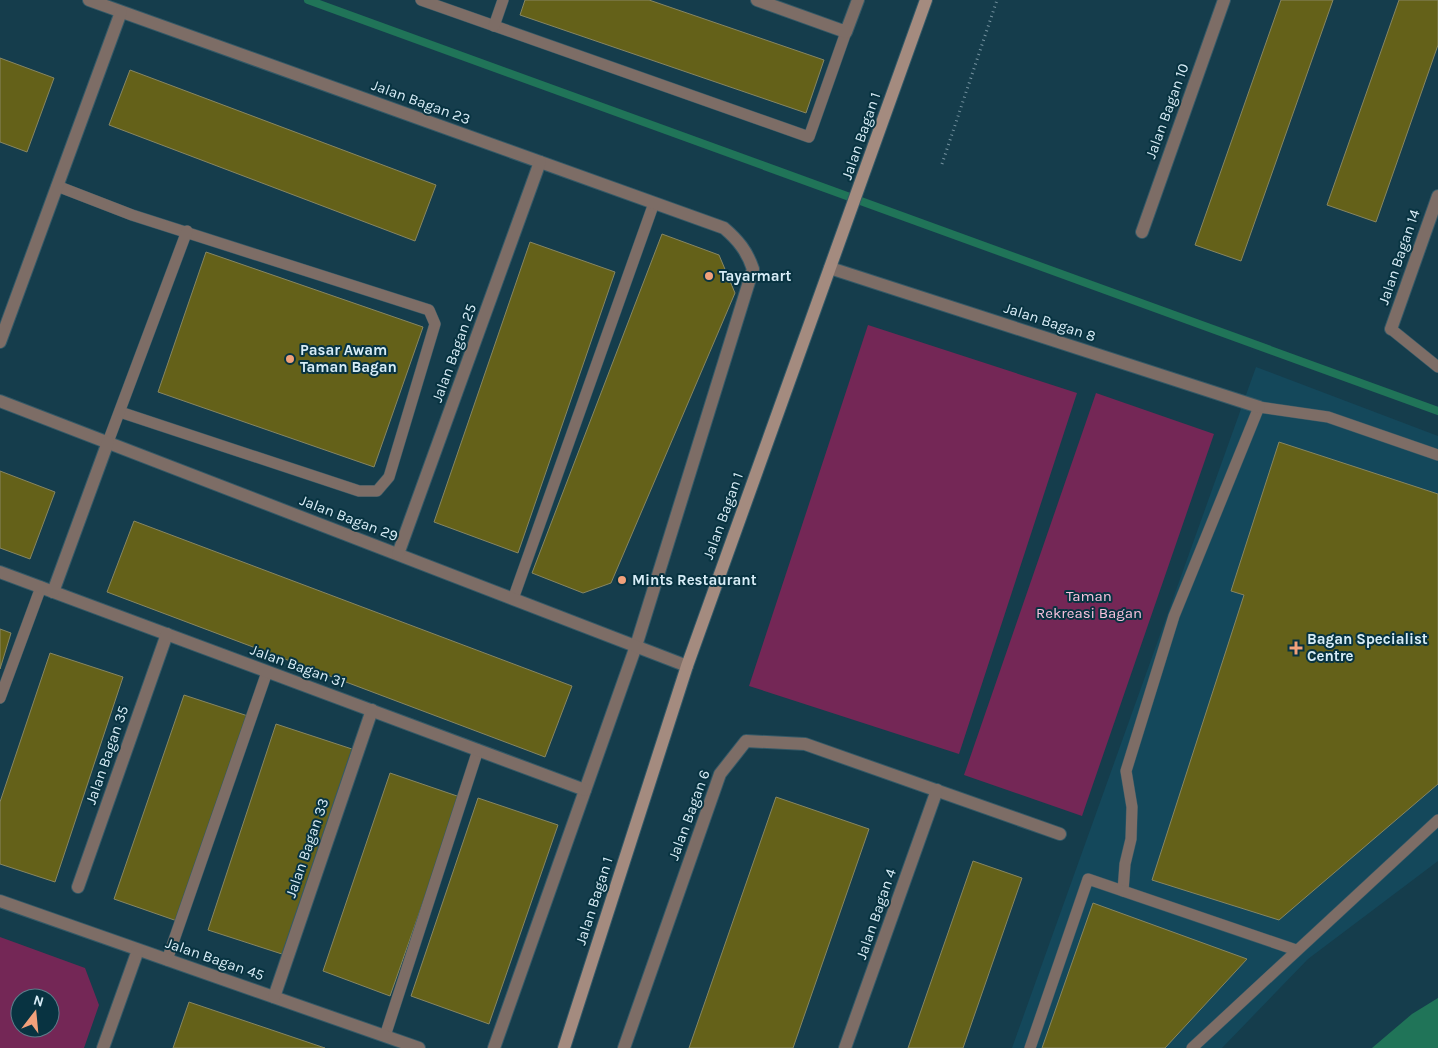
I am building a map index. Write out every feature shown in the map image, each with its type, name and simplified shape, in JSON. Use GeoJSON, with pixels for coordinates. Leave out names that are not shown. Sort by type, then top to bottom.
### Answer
{"type":"FeatureCollection","features":[{"type":"Feature","properties":{"kind":"street","name":"Jalan Bagan 23"},"geometry":{"type":"LineString","coordinates":[[89,0],[724,228],[739,240],[753,269],[636,646]]}},
{"type":"Feature","properties":{"kind":"street"},"geometry":{"type":"LineString","coordinates":[[757,0],[846,32],[858,0]]}},
{"type":"Feature","properties":{"kind":"street","name":"Jalan Bagan 1"},"geometry":{"type":"LineString","coordinates":[[564,1048],[687,666],[926,0]]}},
{"type":"Feature","properties":{"kind":"street","name":"Jalan Bagan 10"},"geometry":{"type":"LineString","coordinates":[[1142,232],[1224,0]]}},
{"type":"Feature","properties":{"kind":"street"},"geometry":{"type":"LineString","coordinates":[[0,342],[122,12]]}},
{"type":"Feature","properties":{"kind":"street","name":"Jalan Bagan 25"},"geometry":{"type":"LineString","coordinates":[[398,554],[540,162]]}},
{"type":"Feature","properties":{"kind":"street","name":"Jalan Bagan 14"},"geometry":{"type":"LineString","coordinates":[[1391,329],[1438,196]]}},
{"type":"Feature","properties":{"kind":"street","name":"Jalan Bagan 8"},"geometry":{"type":"LineString","coordinates":[[830,268],[1260,407]]}},
{"type":"Feature","properties":{"kind":"street","name":"Jalan Bagan 29"},"geometry":{"type":"LineString","coordinates":[[0,401],[687,666]]}},
{"type":"Feature","properties":{"kind":"street"},"geometry":{"type":"LineString","coordinates":[[47,590],[108,442]]}},
{"type":"Feature","properties":{"kind":"street","name":"Jalan Bagan 31"},"geometry":{"type":"LineString","coordinates":[[0,572],[585,790]]}},
{"type":"Feature","properties":{"kind":"street","name":"Jalan Bagan 35"},"geometry":{"type":"LineString","coordinates":[[78,887],[167,634]]}},
{"type":"Feature","properties":{"kind":"street"},"geometry":{"type":"LineString","coordinates":[[494,1048],[636,646]]}},
{"type":"Feature","properties":{"kind":"street","name":"Jalan Bagan 33"},"geometry":{"type":"LineString","coordinates":[[274,997],[372,710]]}},
{"type":"Feature","properties":{"kind":"street","name":"Jalan Bagan 6"},"geometry":{"type":"LineString","coordinates":[[624,1048],[720,774],[746,741],[805,744],[1060,834]]}},
{"type":"Feature","properties":{"kind":"street","name":"Jalan Bagan 4"},"geometry":{"type":"LineString","coordinates":[[845,1048],[937,790]]}},
{"type":"Feature","properties":{"kind":"street","name":"Jalan Bagan 45"},"geometry":{"type":"LineString","coordinates":[[0,902],[419,1048]]}},
{"type":"Feature","properties":{"kind":"street"},"geometry":{"type":"LineString","coordinates":[[103,1048],[138,950]]}},
{"type":"Feature","properties":{"kind":"lane"},"geometry":{"type":"LineString","coordinates":[[421,0],[808,137],[846,32]]}},
{"type":"Feature","properties":{"kind":"lane"},"geometry":{"type":"LineString","coordinates":[[494,26],[503,0]]}},
{"type":"Feature","properties":{"kind":"lane"},"geometry":{"type":"LineString","coordinates":[[57,186],[132,214],[429,310],[435,324],[388,477],[377,491],[359,491],[120,412]]}},
{"type":"Feature","properties":{"kind":"lane"},"geometry":{"type":"LineString","coordinates":[[513,599],[654,203]]}},
{"type":"Feature","properties":{"kind":"lane"},"geometry":{"type":"LineString","coordinates":[[108,442],[186,231]]}},
{"type":"Feature","properties":{"kind":"lane"},"geometry":{"type":"LineString","coordinates":[[1391,329],[1438,367]]}},
{"type":"Feature","properties":{"kind":"lane"},"geometry":{"type":"LineString","coordinates":[[1123,891],[1125,864],[1131,839],[1132,807],[1126,771],[1174,616],[1260,407],[1328,417],[1438,455]]}},
{"type":"Feature","properties":{"kind":"lane"},"geometry":{"type":"LineString","coordinates":[[0,698],[47,590]]}},
{"type":"Feature","properties":{"kind":"lane"},"geometry":{"type":"LineString","coordinates":[[168,960],[267,672]]}},
{"type":"Feature","properties":{"kind":"lane"},"geometry":{"type":"LineString","coordinates":[[385,1036],[478,750]]}},
{"type":"Feature","properties":{"kind":"lane"},"geometry":{"type":"LineString","coordinates":[[1192,1048],[1438,820]]}},
{"type":"Feature","properties":{"kind":"lane"},"geometry":{"type":"LineString","coordinates":[[1030,1048],[1088,879],[1296,950]]}},
{"type":"Feature","properties":{"kind":"path"},"geometry":{"type":"LineString","coordinates":[[942,164],[997,0]]}},
{"type":"Feature","properties":{"kind":"shaded area","name":"Bagan Specialist Centre"},"geometry":{"type":"Polygon","coordinates":[[[1256,367],[1438,436],[1438,861],[1308,959],[1222,1048],[1012,1048],[1256,367]]]}},
{"type":"Feature","properties":{"kind":"shaded area"},"geometry":{"type":"Polygon","coordinates":[[[1438,998],[1438,1048],[1372,1048],[1412,1014],[1438,998]]]}},
{"type":"Feature","properties":{"kind":"green space"},"geometry":{"type":"Polygon","coordinates":[[[868,325],[1077,393],[959,754],[749,686],[868,325]]]}},
{"type":"Feature","properties":{"kind":"green space","name":"Taman Rekreasi Bagan"},"geometry":{"type":"Polygon","coordinates":[[[1096,393],[1214,434],[1082,816],[964,775],[1096,393]]]}},
{"type":"Feature","properties":{"kind":"green space"},"geometry":{"type":"Polygon","coordinates":[[[0,937],[85,968],[99,1005],[84,1048],[0,1048],[0,937]]]}},
{"type":"Feature","properties":{"kind":"building"},"geometry":{"type":"Polygon","coordinates":[[[525,0],[649,0],[824,60],[806,113],[520,15],[525,0]]]}},
{"type":"Feature","properties":{"kind":"building"},"geometry":{"type":"Polygon","coordinates":[[[1281,0],[1333,0],[1241,261],[1195,245],[1281,0]]]}},
{"type":"Feature","properties":{"kind":"building"},"geometry":{"type":"Polygon","coordinates":[[[1399,0],[1438,0],[1438,45],[1376,222],[1327,205],[1399,0]]]}},
{"type":"Feature","properties":{"kind":"building"},"geometry":{"type":"Polygon","coordinates":[[[0,58],[54,78],[27,152],[0,142],[0,58]]]}},
{"type":"Feature","properties":{"kind":"building"},"geometry":{"type":"Polygon","coordinates":[[[130,70],[436,185],[415,241],[109,125],[130,70]]]}},
{"type":"Feature","properties":{"kind":"building"},"geometry":{"type":"Polygon","coordinates":[[[662,234],[719,255],[735,293],[611,583],[583,593],[532,573],[662,234]]]}},
{"type":"Feature","properties":{"kind":"building"},"geometry":{"type":"Polygon","coordinates":[[[530,242],[615,272],[518,553],[434,522],[530,242]]]}},
{"type":"Feature","properties":{"kind":"building","name":"Pasar Awam Taman Bagan"},"geometry":{"type":"Polygon","coordinates":[[[206,252],[423,327],[374,467],[158,392],[206,252]]]}},
{"type":"Feature","properties":{"kind":"building"},"geometry":{"type":"Polygon","coordinates":[[[1279,442],[1438,494],[1438,784],[1279,920],[1152,880],[1244,595],[1231,591],[1279,442]]]}},
{"type":"Feature","properties":{"kind":"building"},"geometry":{"type":"Polygon","coordinates":[[[0,471],[55,492],[30,559],[0,548],[0,471]]]}},
{"type":"Feature","properties":{"kind":"building"},"geometry":{"type":"Polygon","coordinates":[[[134,521],[572,686],[545,757],[107,592],[134,521]]]}},
{"type":"Feature","properties":{"kind":"building"},"geometry":{"type":"Polygon","coordinates":[[[0,629],[11,633],[0,669],[0,629]]]}},
{"type":"Feature","properties":{"kind":"building"},"geometry":{"type":"Polygon","coordinates":[[[50,653],[123,677],[55,882],[0,864],[0,802],[50,653]]]}},
{"type":"Feature","properties":{"kind":"building"},"geometry":{"type":"Polygon","coordinates":[[[184,695],[251,717],[180,922],[114,899],[184,695]]]}},
{"type":"Feature","properties":{"kind":"building"},"geometry":{"type":"Polygon","coordinates":[[[276,724],[355,750],[285,955],[208,930],[276,724]]]}},
{"type":"Feature","properties":{"kind":"building"},"geometry":{"type":"Polygon","coordinates":[[[390,773],[460,797],[390,996],[323,971],[390,773]]]}},
{"type":"Feature","properties":{"kind":"building"},"geometry":{"type":"Polygon","coordinates":[[[776,797],[869,829],[793,1048],[689,1048],[776,797]]]}},
{"type":"Feature","properties":{"kind":"building"},"geometry":{"type":"Polygon","coordinates":[[[478,798],[558,825],[489,1024],[411,996],[478,798]]]}},
{"type":"Feature","properties":{"kind":"building"},"geometry":{"type":"Polygon","coordinates":[[[973,861],[1022,878],[963,1048],[908,1048],[973,861]]]}},
{"type":"Feature","properties":{"kind":"building"},"geometry":{"type":"Polygon","coordinates":[[[1093,903],[1247,959],[1165,1048],[1042,1048],[1093,903]]]}},
{"type":"Feature","properties":{"kind":"building"},"geometry":{"type":"Polygon","coordinates":[[[189,1002],[325,1048],[173,1048],[189,1002]]]}},
{"type":"Feature","properties":{"kind":"waterway"},"geometry":{"type":"LineString","coordinates":[[308,0],[1438,411]]}},
{"type":"Feature","properties":{"kind":"place","name":"Tayarmart"},"geometry":{"type":"Point","coordinates":[709,276]}},
{"type":"Feature","properties":{"kind":"place","name":"Pasar Awam Taman Bagan"},"geometry":{"type":"Point","coordinates":[290,359]}},
{"type":"Feature","properties":{"kind":"place","name":"Mints Restaurant"},"geometry":{"type":"Point","coordinates":[622,580]}},
{"type":"Feature","properties":{"kind":"place","name":"Bagan Specialist Centre"},"geometry":{"type":"Point","coordinates":[1296,648]}}]}
